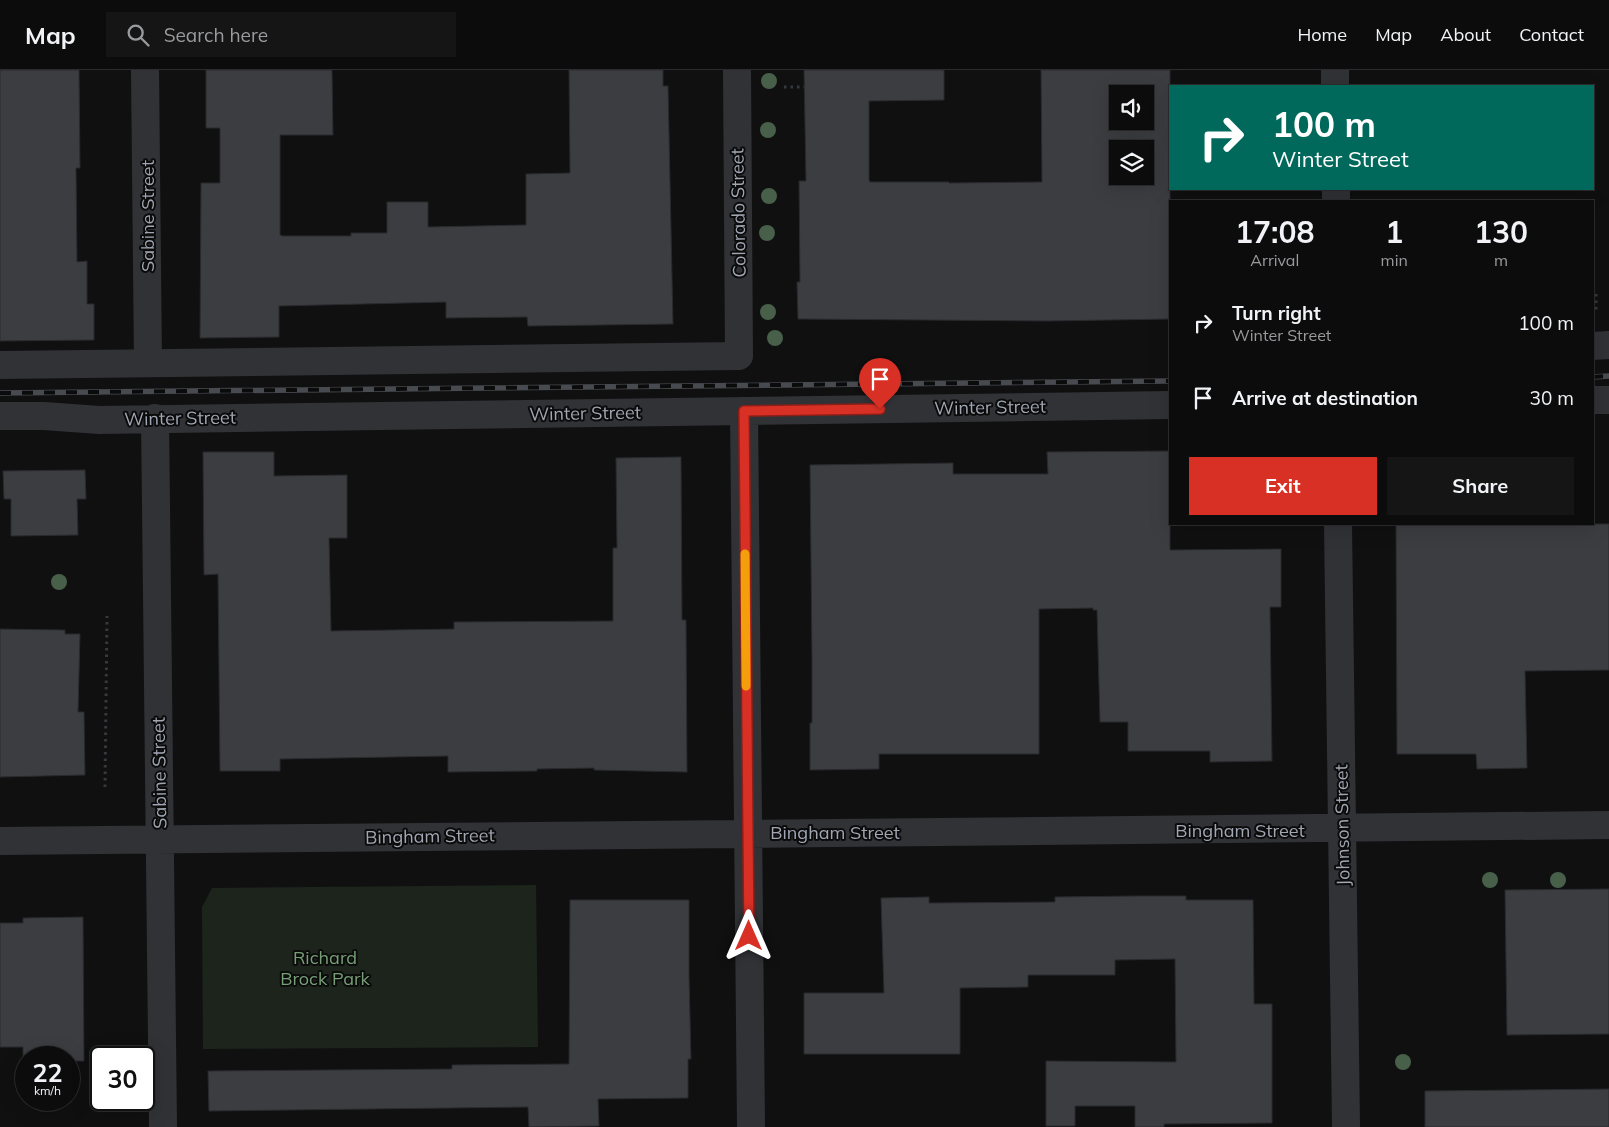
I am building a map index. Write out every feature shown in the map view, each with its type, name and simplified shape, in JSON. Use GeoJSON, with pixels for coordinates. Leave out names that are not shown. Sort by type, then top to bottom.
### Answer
{"type":"FeatureCollection","features":[{"type":"Feature","properties":{"kind":"street","name":"Sabine Street"},"geometry":{"type":"LineString","coordinates":[[145,70],[148,363]]}},
{"type":"Feature","properties":{"kind":"street","name":"Colorado Street"},"geometry":{"type":"LineString","coordinates":[[148,363],[739,356],[737,70]]}},
{"type":"Feature","properties":{"kind":"street"},"geometry":{"type":"LineString","coordinates":[[1335,70],[1335,85]]}},
{"type":"Feature","properties":{"kind":"street"},"geometry":{"type":"LineString","coordinates":[[1594,334],[1609,345]]}},
{"type":"Feature","properties":{"kind":"street"},"geometry":{"type":"LineString","coordinates":[[0,365],[148,363]]}},
{"type":"Feature","properties":{"kind":"street"},"geometry":{"type":"LineString","coordinates":[[1594,400],[1609,400]]}},
{"type":"Feature","properties":{"kind":"street","name":"Winter Street"},"geometry":{"type":"LineString","coordinates":[[0,416],[44,416],[99,420],[1169,405]]}},
{"type":"Feature","properties":{"kind":"street"},"geometry":{"type":"LineString","coordinates":[[744,411],[751,1127]]}},
{"type":"Feature","properties":{"kind":"street","name":"Sabine Street"},"geometry":{"type":"LineString","coordinates":[[155,418],[163,1127]]}},
{"type":"Feature","properties":{"kind":"street","name":"Johnson Street"},"geometry":{"type":"LineString","coordinates":[[1338,525],[1346,1127]]}},
{"type":"Feature","properties":{"kind":"street","name":"Bingham Street"},"geometry":{"type":"LineString","coordinates":[[0,841],[1609,825]]}},
{"type":"Feature","properties":{"kind":"path"},"geometry":{"type":"LineString","coordinates":[[784,87],[804,87]]}},
{"type":"Feature","properties":{"kind":"path"},"geometry":{"type":"LineString","coordinates":[[1594,334],[1596,294]]}},
{"type":"Feature","properties":{"kind":"path"},"geometry":{"type":"LineString","coordinates":[[105,787],[106,616]]}},
{"type":"Feature","properties":{"kind":"green space","name":"Richard Brock Park"},"geometry":{"type":"Polygon","coordinates":[[[536,885],[538,1047],[203,1049],[202,907],[212,888],[536,885]]]}},
{"type":"Feature","properties":{"kind":"building"},"geometry":{"type":"Polygon","coordinates":[[[0,70],[79,70],[80,168],[76,168],[77,262],[87,261],[87,304],[94,304],[94,340],[0,341],[0,70]]]}},
{"type":"Feature","properties":{"kind":"building"},"geometry":{"type":"Polygon","coordinates":[[[206,70],[332,70],[333,135],[280,135],[280,235],[351,236],[351,233],[387,233],[387,202],[428,202],[428,227],[526,225],[526,174],[570,173],[569,70],[663,70],[663,86],[668,86],[673,324],[528,326],[527,317],[446,318],[446,302],[279,306],[279,337],[200,338],[201,183],[220,183],[220,128],[206,128],[206,70]]]}},
{"type":"Feature","properties":{"kind":"building"},"geometry":{"type":"Polygon","coordinates":[[[804,70],[944,70],[944,100],[869,101],[869,180],[870,182],[949,183],[1042,182],[1041,70],[1170,70],[1169,319],[1048,321],[798,319],[797,282],[800,282],[799,181],[806,181],[804,70]]]}},
{"type":"Feature","properties":{"kind":"building"},"geometry":{"type":"Polygon","coordinates":[[[1169,451],[1170,550],[1281,549],[1281,607],[1270,607],[1272,761],[1210,762],[1210,751],[1128,751],[1128,722],[1100,722],[1097,610],[1093,610],[1093,608],[1039,609],[1039,754],[879,754],[879,769],[810,770],[812,661],[810,465],[953,463],[953,474],[1048,474],[1047,452],[1169,451]]]}},
{"type":"Feature","properties":{"kind":"building"},"geometry":{"type":"Polygon","coordinates":[[[203,452],[274,452],[274,476],[347,475],[347,538],[329,538],[331,631],[454,629],[454,622],[613,621],[613,548],[617,548],[616,458],[681,457],[682,620],[686,620],[687,772],[594,770],[594,768],[448,772],[448,756],[280,759],[280,771],[220,771],[218,574],[204,575],[203,452]]]}},
{"type":"Feature","properties":{"kind":"building"},"geometry":{"type":"Polygon","coordinates":[[[85,470],[86,499],[77,499],[78,535],[11,536],[11,499],[4,499],[3,471],[85,470]]]}},
{"type":"Feature","properties":{"kind":"building"},"geometry":{"type":"Polygon","coordinates":[[[1609,524],[1609,670],[1525,671],[1527,768],[1477,769],[1476,754],[1397,754],[1396,525],[1609,524]]]}},
{"type":"Feature","properties":{"kind":"building"},"geometry":{"type":"Polygon","coordinates":[[[0,629],[65,630],[65,634],[80,634],[78,712],[84,712],[85,775],[0,777],[0,629]]]}},
{"type":"Feature","properties":{"kind":"building"},"geometry":{"type":"Polygon","coordinates":[[[1609,889],[1609,1034],[1507,1035],[1505,890],[1609,889]]]}},
{"type":"Feature","properties":{"kind":"building"},"geometry":{"type":"Polygon","coordinates":[[[1186,896],[1186,900],[1253,900],[1254,1004],[1272,1004],[1272,1123],[1164,1124],[1164,1127],[1135,1127],[1135,1106],[1075,1106],[1075,1126],[1046,1126],[1046,1061],[1176,1062],[1175,959],[1115,960],[1115,975],[1028,975],[1028,987],[960,988],[960,1054],[804,1054],[804,993],[884,993],[881,898],[929,897],[929,903],[1055,902],[1055,897],[1186,896]]]}},
{"type":"Feature","properties":{"kind":"building"},"geometry":{"type":"Polygon","coordinates":[[[570,900],[689,900],[691,1059],[688,1059],[688,1098],[598,1099],[599,1126],[529,1127],[528,1107],[209,1111],[208,1071],[452,1069],[452,1065],[569,1064],[570,900]]]}},
{"type":"Feature","properties":{"kind":"building"},"geometry":{"type":"Polygon","coordinates":[[[83,917],[84,1061],[80,1061],[80,1046],[0,1047],[0,923],[23,923],[23,918],[83,917]]]}},
{"type":"Feature","properties":{"kind":"building"},"geometry":{"type":"Polygon","coordinates":[[[1609,1089],[1609,1127],[1425,1127],[1425,1091],[1609,1089]]]}},
{"type":"Feature","properties":{"kind":"railway"},"geometry":{"type":"LineString","coordinates":[[1594,377],[1609,376]]}},
{"type":"Feature","properties":{"kind":"railway"},"geometry":{"type":"LineString","coordinates":[[0,393],[1169,381]]}},
{"type":"Feature","properties":{"kind":"slow traffic"},"geometry":{"type":"LineString","coordinates":[[745,554],[746,686]]}},
{"type":"Feature","properties":{"kind":"route"},"geometry":{"type":"LineString","coordinates":[[749,936],[744,411],[880,409]]}}]}
